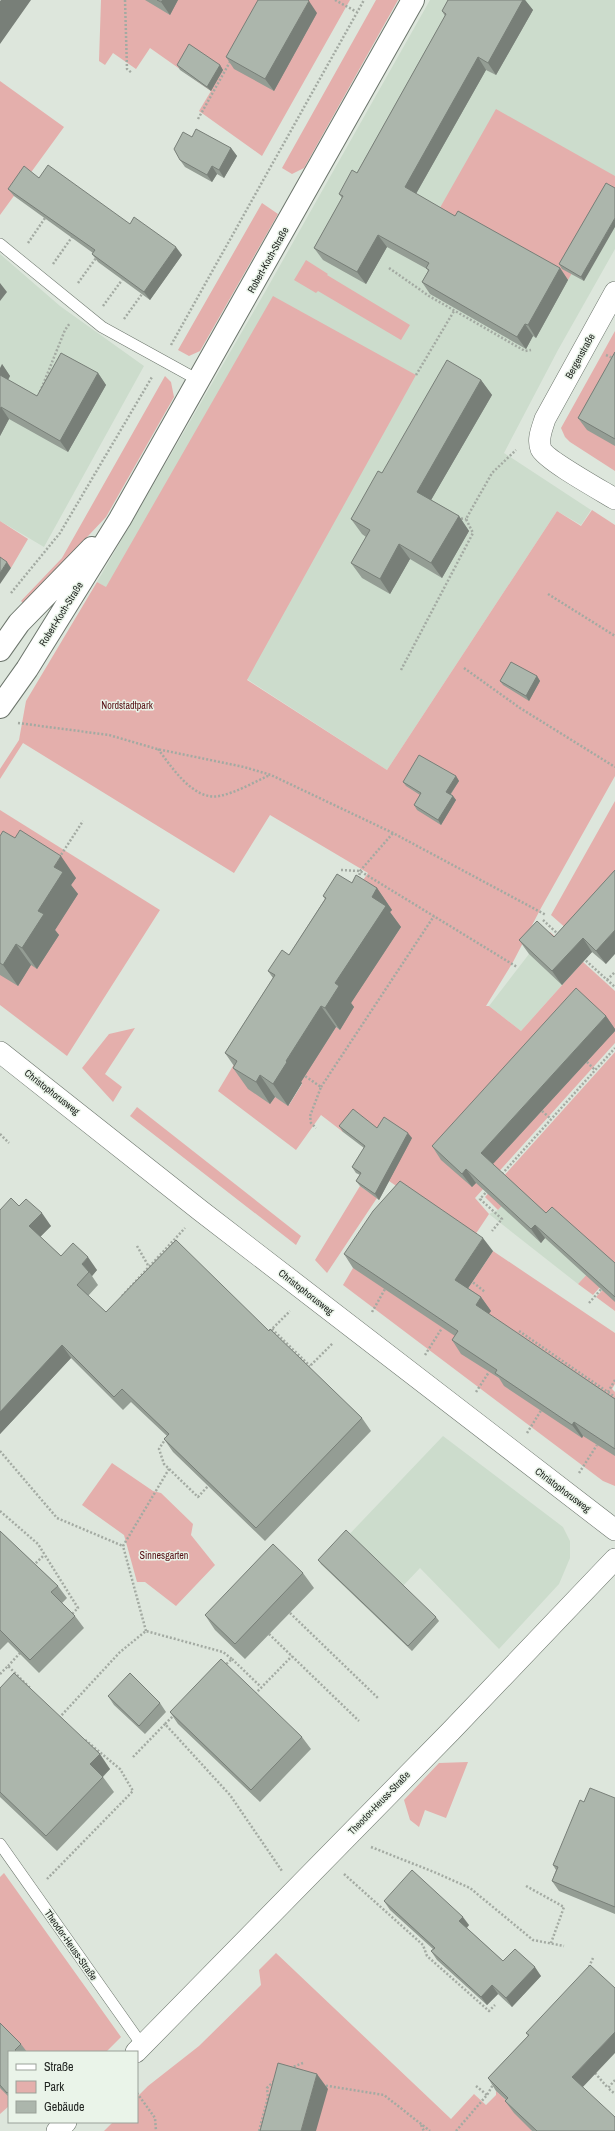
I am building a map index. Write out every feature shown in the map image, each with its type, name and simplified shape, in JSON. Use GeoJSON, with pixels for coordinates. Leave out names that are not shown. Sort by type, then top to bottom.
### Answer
{"type":"FeatureCollection","features":[{"type":"Feature","properties":{"kind":"street","name":"Robert-Koch-Straße"},"geometry":{"type":"LineString","coordinates":[[0,707],[27,669],[120,519],[200,381],[413,0]]}},
{"type":"Feature","properties":{"kind":"street","name":"Bergenstraße"},"geometry":{"type":"LineString","coordinates":[[542,428],[615,292]]}},
{"type":"Feature","properties":{"kind":"street"},"geometry":{"type":"LineString","coordinates":[[542,428],[541,450],[553,460],[615,499]]}},
{"type":"Feature","properties":{"kind":"street","name":"Robert-Koch-Straße"},"geometry":{"type":"LineString","coordinates":[[0,650],[19,623],[120,519]]}},
{"type":"Feature","properties":{"kind":"street","name":"Christophorusweg"},"geometry":{"type":"LineString","coordinates":[[0,1052],[201,1211],[615,1530]]}},
{"type":"Feature","properties":{"kind":"street","name":"Theodor-Heuss-Straße"},"geometry":{"type":"LineString","coordinates":[[139,2049],[615,1559]]}},
{"type":"Feature","properties":{"kind":"street"},"geometry":{"type":"LineString","coordinates":[[57,2131],[65,2123]]}},
{"type":"Feature","properties":{"kind":"lane"},"geometry":{"type":"LineString","coordinates":[[0,244],[93,321],[113,334],[162,359],[200,381]]}},
{"type":"Feature","properties":{"kind":"lane","name":"Theodor-Heuss-Straße"},"geometry":{"type":"LineString","coordinates":[[0,1844],[34,1892],[139,2049]]}},
{"type":"Feature","properties":{"kind":"path"},"geometry":{"type":"LineString","coordinates":[[125,0],[127,69],[132,73]]}},
{"type":"Feature","properties":{"kind":"path"},"geometry":{"type":"LineString","coordinates":[[335,0],[358,12]]}},
{"type":"Feature","properties":{"kind":"path"},"geometry":{"type":"LineString","coordinates":[[8,597],[60,533],[162,359],[364,0]]}},
{"type":"Feature","properties":{"kind":"path"},"geometry":{"type":"LineString","coordinates":[[198,119],[235,53]]}},
{"type":"Feature","properties":{"kind":"path"},"geometry":{"type":"LineString","coordinates":[[17,258],[45,218]]}},
{"type":"Feature","properties":{"kind":"path"},"geometry":{"type":"LineString","coordinates":[[42,279],[72,237]]}},
{"type":"Feature","properties":{"kind":"path"},"geometry":{"type":"LineString","coordinates":[[66,300],[98,256]]}},
{"type":"Feature","properties":{"kind":"path"},"geometry":{"type":"LineString","coordinates":[[389,268],[429,296],[454,311],[525,351],[531,350]]}},
{"type":"Feature","properties":{"kind":"path"},"geometry":{"type":"LineString","coordinates":[[93,321],[122,280]]}},
{"type":"Feature","properties":{"kind":"path"},"geometry":{"type":"LineString","coordinates":[[113,334],[142,294]]}},
{"type":"Feature","properties":{"kind":"path"},"geometry":{"type":"LineString","coordinates":[[36,399],[65,330],[79,310]]}},
{"type":"Feature","properties":{"kind":"path"},"geometry":{"type":"LineString","coordinates":[[416,375],[454,311]]}},
{"type":"Feature","properties":{"kind":"path"},"geometry":{"type":"LineString","coordinates":[[466,519],[492,473],[511,454],[542,428]]}},
{"type":"Feature","properties":{"kind":"path"},"geometry":{"type":"LineString","coordinates":[[454,517],[466,519]]}},
{"type":"Feature","properties":{"kind":"path"},"geometry":{"type":"LineString","coordinates":[[401,670],[473,533],[466,519]]}},
{"type":"Feature","properties":{"kind":"path"},"geometry":{"type":"LineString","coordinates":[[548,594],[615,636]]}},
{"type":"Feature","properties":{"kind":"path"},"geometry":{"type":"LineString","coordinates":[[464,668],[520,708],[615,767]]}},
{"type":"Feature","properties":{"kind":"path"},"geometry":{"type":"LineString","coordinates":[[16,723],[109,735],[157,749],[244,767],[271,775],[393,833],[546,914]]}},
{"type":"Feature","properties":{"kind":"path"},"geometry":{"type":"LineString","coordinates":[[157,749],[193,789],[204,796],[218,797],[271,775]]}},
{"type":"Feature","properties":{"kind":"path"},"geometry":{"type":"LineString","coordinates":[[56,862],[83,821]]}},
{"type":"Feature","properties":{"kind":"path"},"geometry":{"type":"LineString","coordinates":[[356,883],[360,877],[360,871],[393,833]]}},
{"type":"Feature","properties":{"kind":"path"},"geometry":{"type":"LineString","coordinates":[[341,870],[360,871],[517,966]]}},
{"type":"Feature","properties":{"kind":"path"},"geometry":{"type":"LineString","coordinates":[[316,1128],[311,1123],[310,1116],[321,1088],[434,916]]}},
{"type":"Feature","properties":{"kind":"path"},"geometry":{"type":"LineString","coordinates":[[543,920],[564,940]]}},
{"type":"Feature","properties":{"kind":"path"},"geometry":{"type":"LineString","coordinates":[[580,955],[615,987]]}},
{"type":"Feature","properties":{"kind":"path"},"geometry":{"type":"LineString","coordinates":[[607,980],[615,972]]}},
{"type":"Feature","properties":{"kind":"path"},"geometry":{"type":"LineString","coordinates":[[496,1170],[501,1175],[615,1048]]}},
{"type":"Feature","properties":{"kind":"path"},"geometry":{"type":"LineString","coordinates":[[587,1062],[595,1070]]}},
{"type":"Feature","properties":{"kind":"path"},"geometry":{"type":"LineString","coordinates":[[298,1072],[321,1088]]}},
{"type":"Feature","properties":{"kind":"path"},"geometry":{"type":"LineString","coordinates":[[542,1111],[551,1119]]}},
{"type":"Feature","properties":{"kind":"path"},"geometry":{"type":"LineString","coordinates":[[0,1134],[9,1143]]}},
{"type":"Feature","properties":{"kind":"path"},"geometry":{"type":"LineString","coordinates":[[490,1187],[480,1199],[502,1219],[492,1231]]}},
{"type":"Feature","properties":{"kind":"path"},"geometry":{"type":"LineString","coordinates":[[117,1301],[201,1211]]}},
{"type":"Feature","properties":{"kind":"path"},"geometry":{"type":"LineString","coordinates":[[138,1246],[149,1267]]}},
{"type":"Feature","properties":{"kind":"path"},"geometry":{"type":"LineString","coordinates":[[469,1280],[486,1292]]}},
{"type":"Feature","properties":{"kind":"path"},"geometry":{"type":"LineString","coordinates":[[589,1303],[604,1286]]}},
{"type":"Feature","properties":{"kind":"path"},"geometry":{"type":"LineString","coordinates":[[266,1335],[307,1293]]}},
{"type":"Feature","properties":{"kind":"path"},"geometry":{"type":"LineString","coordinates":[[308,1369],[350,1325]]}},
{"type":"Feature","properties":{"kind":"path"},"geometry":{"type":"LineString","coordinates":[[413,1374],[442,1328]]}},
{"type":"Feature","properties":{"kind":"path"},"geometry":{"type":"LineString","coordinates":[[272,1329],[310,1366]]}},
{"type":"Feature","properties":{"kind":"path"},"geometry":{"type":"LineString","coordinates":[[519,1331],[615,1396]]}},
{"type":"Feature","properties":{"kind":"path"},"geometry":{"type":"LineString","coordinates":[[608,1392],[615,1380]]}},
{"type":"Feature","properties":{"kind":"path"},"geometry":{"type":"LineString","coordinates":[[515,1453],[542,1408]]}},
{"type":"Feature","properties":{"kind":"path"},"geometry":{"type":"LineString","coordinates":[[169,1435],[159,1449],[164,1464],[198,1497],[208,1486]]}},
{"type":"Feature","properties":{"kind":"path"},"geometry":{"type":"LineString","coordinates":[[566,1492],[597,1445]]}},
{"type":"Feature","properties":{"kind":"path"},"geometry":{"type":"LineString","coordinates":[[0,1451],[57,1518],[123,1546]]}},
{"type":"Feature","properties":{"kind":"path"},"geometry":{"type":"LineString","coordinates":[[146,1631],[123,1546],[169,1469]]}},
{"type":"Feature","properties":{"kind":"path"},"geometry":{"type":"LineString","coordinates":[[0,1511],[38,1544],[78,1608],[66,1620]]}},
{"type":"Feature","properties":{"kind":"path"},"geometry":{"type":"LineString","coordinates":[[29,1570],[44,1555]]}},
{"type":"Feature","properties":{"kind":"path"},"geometry":{"type":"LineString","coordinates":[[290,1613],[379,1699]]}},
{"type":"Feature","properties":{"kind":"path"},"geometry":{"type":"LineString","coordinates":[[146,1631],[223,1652],[261,1687]]}},
{"type":"Feature","properties":{"kind":"path"},"geometry":{"type":"LineString","coordinates":[[59,1718],[120,1652],[146,1631]]}},
{"type":"Feature","properties":{"kind":"path"},"geometry":{"type":"LineString","coordinates":[[270,1634],[359,1720]]}},
{"type":"Feature","properties":{"kind":"path"},"geometry":{"type":"LineString","coordinates":[[0,1674],[26,1647]]}},
{"type":"Feature","properties":{"kind":"path"},"geometry":{"type":"LineString","coordinates":[[254,1694],[292,1656]]}},
{"type":"Feature","properties":{"kind":"path"},"geometry":{"type":"LineString","coordinates":[[221,1670],[232,1659]]}},
{"type":"Feature","properties":{"kind":"path"},"geometry":{"type":"LineString","coordinates":[[8,1666],[33,1692]]}},
{"type":"Feature","properties":{"kind":"path"},"geometry":{"type":"LineString","coordinates":[[54,1713],[65,1723]]}},
{"type":"Feature","properties":{"kind":"path"},"geometry":{"type":"LineString","coordinates":[[133,1757],[176,1713]]}},
{"type":"Feature","properties":{"kind":"path"},"geometry":{"type":"LineString","coordinates":[[164,1724],[230,1795],[295,1890]]}},
{"type":"Feature","properties":{"kind":"path"},"geometry":{"type":"LineString","coordinates":[[34,1892],[133,1791],[120,1769],[83,1738]]}},
{"type":"Feature","properties":{"kind":"path"},"geometry":{"type":"LineString","coordinates":[[346,1837],[470,1888],[533,1940],[564,1946]]}},
{"type":"Feature","properties":{"kind":"path"},"geometry":{"type":"LineString","coordinates":[[326,1858],[424,1945],[427,1956],[489,2011],[495,2005]]}},
{"type":"Feature","properties":{"kind":"path"},"geometry":{"type":"LineString","coordinates":[[526,1886],[564,1907],[551,1943]]}},
{"type":"Feature","properties":{"kind":"path"},"geometry":{"type":"LineString","coordinates":[[588,1971],[593,1958]]}},
{"type":"Feature","properties":{"kind":"path"},"geometry":{"type":"LineString","coordinates":[[284,2071],[303,2063]]}},
{"type":"Feature","properties":{"kind":"path"},"geometry":{"type":"LineString","coordinates":[[595,2073],[615,2094]]}},
{"type":"Feature","properties":{"kind":"path"},"geometry":{"type":"LineString","coordinates":[[259,2131],[268,2097],[267,2088],[278,2077]]}},
{"type":"Feature","properties":{"kind":"path"},"geometry":{"type":"LineString","coordinates":[[608,2088],[615,2080]]}},
{"type":"Feature","properties":{"kind":"path"},"geometry":{"type":"LineString","coordinates":[[456,2131],[487,2095],[495,2082]]}},
{"type":"Feature","properties":{"kind":"path"},"geometry":{"type":"LineString","coordinates":[[318,2083],[384,2095],[430,2131]]}},
{"type":"Feature","properties":{"kind":"path"},"geometry":{"type":"LineString","coordinates":[[476,2086],[487,2095]]}},
{"type":"Feature","properties":{"kind":"path"},"geometry":{"type":"LineString","coordinates":[[138,2094],[156,2118],[156,2131]]}},
{"type":"Feature","properties":{"kind":"path"},"geometry":{"type":"LineString","coordinates":[[264,2112],[272,2112]]}},
{"type":"Feature","properties":{"kind":"path"},"geometry":{"type":"LineString","coordinates":[[419,2122],[424,2131]]}},
{"type":"Feature","properties":{"kind":"shaded area"},"geometry":{"type":"Polygon","coordinates":[[[430,0],[615,0],[615,249],[558,350],[504,453],[591,510],[581,525],[557,511],[387,770],[97,582],[265,292],[430,0]]]}},
{"type":"Feature","properties":{"kind":"shaded area"},"geometry":{"type":"Polygon","coordinates":[[[0,254],[60,306],[144,366],[44,547],[0,521],[0,254]]]}},
{"type":"Feature","properties":{"kind":"shaded area"},"geometry":{"type":"Polygon","coordinates":[[[547,935],[580,965],[521,1031],[489,1006],[529,954],[547,935]]]}},
{"type":"Feature","properties":{"kind":"shaded area"},"geometry":{"type":"Polygon","coordinates":[[[516,1190],[602,1258],[578,1284],[489,1214],[498,1210],[516,1190]]]}},
{"type":"Feature","properties":{"kind":"shaded area"},"geometry":{"type":"Polygon","coordinates":[[[443,1436],[563,1527],[570,1541],[570,1558],[559,1584],[499,1649],[420,1568],[403,1586],[439,1621],[412,1651],[321,1564],[443,1436]]]}},
{"type":"Feature","properties":{"kind":"green space"},"geometry":{"type":"Polygon","coordinates":[[[101,0],[350,0],[262,156],[199,111],[211,91],[150,48],[136,69],[113,53],[105,65],[99,61],[101,0]]]}},
{"type":"Feature","properties":{"kind":"green space"},"geometry":{"type":"Polygon","coordinates":[[[376,0],[398,0],[304,168],[292,174],[282,168],[376,0]]]}},
{"type":"Feature","properties":{"kind":"green space"},"geometry":{"type":"Polygon","coordinates":[[[0,81],[64,127],[0,215],[0,81]]]}},
{"type":"Feature","properties":{"kind":"green space"},"geometry":{"type":"Polygon","coordinates":[[[496,109],[615,176],[615,198],[568,280],[467,223],[437,213],[496,109]]]}},
{"type":"Feature","properties":{"kind":"green space"},"geometry":{"type":"Polygon","coordinates":[[[262,203],[278,214],[200,351],[189,356],[178,350],[262,203]]]}},
{"type":"Feature","properties":{"kind":"green space"},"geometry":{"type":"Polygon","coordinates":[[[306,260],[328,274],[327,275],[410,325],[401,340],[318,291],[316,293],[294,280],[306,260]]]}},
{"type":"Feature","properties":{"kind":"green space","name":"Nordstadtpark"},"geometry":{"type":"Polygon","coordinates":[[[273,296],[416,375],[247,680],[387,770],[557,511],[581,526],[592,510],[615,525],[615,776],[541,908],[513,962],[486,1006],[489,1006],[521,1031],[580,965],[548,932],[550,932],[615,991],[615,1043],[475,1198],[489,1214],[473,1238],[389,1181],[381,1133],[356,1115],[343,1132],[321,1115],[296,1150],[218,1091],[245,1046],[270,1103],[275,1097],[289,1105],[302,1084],[289,1075],[308,1070],[336,1027],[340,1030],[374,940],[387,948],[401,927],[352,896],[368,873],[270,815],[234,873],[23,743],[0,779],[0,769],[19,740],[26,701],[97,582],[106,587],[273,296]]]}},
{"type":"Feature","properties":{"kind":"green space"},"geometry":{"type":"Polygon","coordinates":[[[615,331],[615,471],[570,442],[565,437],[561,428],[615,331]]]}},
{"type":"Feature","properties":{"kind":"green space"},"geometry":{"type":"Polygon","coordinates":[[[165,376],[171,382],[174,397],[106,517],[24,604],[21,601],[62,558],[165,376]]]}},
{"type":"Feature","properties":{"kind":"green space"},"geometry":{"type":"Polygon","coordinates":[[[0,521],[28,539],[11,568],[0,560],[0,521]]]}},
{"type":"Feature","properties":{"kind":"green space"},"geometry":{"type":"Polygon","coordinates":[[[615,801],[615,894],[576,937],[551,915],[615,801]]]}},
{"type":"Feature","properties":{"kind":"green space"},"geometry":{"type":"Polygon","coordinates":[[[0,810],[160,910],[67,1056],[0,1005],[0,810]]]}},
{"type":"Feature","properties":{"kind":"green space"},"geometry":{"type":"Polygon","coordinates":[[[135,1028],[105,1074],[122,1087],[113,1102],[82,1068],[109,1034],[135,1028]]]}},
{"type":"Feature","properties":{"kind":"green space"},"geometry":{"type":"Polygon","coordinates":[[[615,1052],[615,1270],[593,1295],[578,1284],[602,1258],[556,1226],[516,1190],[498,1210],[485,1197],[615,1052]]]}},
{"type":"Feature","properties":{"kind":"green space"},"geometry":{"type":"Polygon","coordinates":[[[137,1107],[301,1236],[296,1245],[130,1116],[137,1107]]]}},
{"type":"Feature","properties":{"kind":"green space"},"geometry":{"type":"Polygon","coordinates":[[[360,1186],[377,1198],[327,1273],[315,1260],[360,1186]]]}},
{"type":"Feature","properties":{"kind":"green space"},"geometry":{"type":"Polygon","coordinates":[[[493,1251],[615,1333],[615,1384],[612,1389],[615,1392],[615,1486],[603,1481],[343,1285],[353,1268],[465,1293],[493,1251]]]}},
{"type":"Feature","properties":{"kind":"green space"},"geometry":{"type":"Polygon","coordinates":[[[615,1277],[615,1311],[596,1297],[615,1277]]]}},
{"type":"Feature","properties":{"kind":"green space","name":"Sinnesgarten"},"geometry":{"type":"Polygon","coordinates":[[[112,1463],[153,1491],[161,1493],[193,1524],[191,1535],[215,1565],[176,1606],[145,1582],[137,1582],[124,1535],[82,1505],[112,1463]]]}},
{"type":"Feature","properties":{"kind":"green space"},"geometry":{"type":"Polygon","coordinates":[[[468,1762],[446,1818],[425,1810],[419,1827],[410,1820],[404,1800],[439,1763],[468,1762]]]}},
{"type":"Feature","properties":{"kind":"green space"},"geometry":{"type":"Polygon","coordinates":[[[4,1873],[121,2037],[107,2051],[8,2051],[8,2107],[0,2114],[0,1877],[4,1873]]]}},
{"type":"Feature","properties":{"kind":"green space"},"geometry":{"type":"Polygon","coordinates":[[[276,1953],[451,2119],[474,2094],[486,2105],[496,2095],[496,2091],[517,2110],[532,2131],[104,2131],[112,2123],[138,2123],[138,2096],[148,2086],[199,2046],[261,1985],[259,1970],[276,1953]]]}},
{"type":"Feature","properties":{"kind":"building"},"geometry":{"type":"Polygon","coordinates":[[[258,0],[309,1],[265,79],[226,57],[258,0]]]}},
{"type":"Feature","properties":{"kind":"building"},"geometry":{"type":"Polygon","coordinates":[[[448,0],[523,0],[488,63],[478,57],[405,187],[455,216],[458,211],[560,268],[528,325],[525,324],[517,337],[422,282],[429,270],[426,268],[429,263],[378,235],[357,272],[314,248],[343,196],[339,194],[352,170],[357,173],[446,14],[442,11],[448,0]]]}},
{"type":"Feature","properties":{"kind":"building"},"geometry":{"type":"Polygon","coordinates":[[[189,44],[220,65],[207,87],[177,65],[189,44]]]}},
{"type":"Feature","properties":{"kind":"building"},"geometry":{"type":"Polygon","coordinates":[[[196,129],[231,148],[219,170],[212,166],[207,175],[180,160],[174,149],[183,132],[192,137],[196,129]]]}},
{"type":"Feature","properties":{"kind":"building"},"geometry":{"type":"Polygon","coordinates":[[[48,165],[130,224],[134,217],[176,247],[144,292],[92,254],[95,250],[8,189],[24,166],[39,178],[48,165]]]}},
{"type":"Feature","properties":{"kind":"building"},"geometry":{"type":"Polygon","coordinates":[[[606,183],[615,188],[615,218],[581,277],[559,264],[606,183]]]}},
{"type":"Feature","properties":{"kind":"building"},"geometry":{"type":"Polygon","coordinates":[[[615,352],[615,439],[578,418],[615,352]]]}},
{"type":"Feature","properties":{"kind":"building"},"geometry":{"type":"Polygon","coordinates":[[[61,353],[98,373],[60,441],[1,407],[0,409],[0,375],[37,396],[61,353]]]}},
{"type":"Feature","properties":{"kind":"building"},"geometry":{"type":"Polygon","coordinates":[[[447,360],[481,380],[417,492],[459,516],[431,563],[399,544],[380,579],[351,563],[370,530],[351,519],[378,471],[382,473],[447,360]]]}},
{"type":"Feature","properties":{"kind":"building"},"geometry":{"type":"Polygon","coordinates":[[[0,557],[7,562],[0,573],[0,557]]]}},
{"type":"Feature","properties":{"kind":"building"},"geometry":{"type":"Polygon","coordinates":[[[511,662],[537,676],[526,696],[500,681],[511,662]]]}},
{"type":"Feature","properties":{"kind":"building"},"geometry":{"type":"Polygon","coordinates":[[[419,755],[456,776],[446,792],[453,796],[438,820],[414,805],[421,793],[403,782],[419,755]]]}},
{"type":"Feature","properties":{"kind":"building"},"geometry":{"type":"Polygon","coordinates":[[[20,830],[61,856],[54,867],[63,872],[38,911],[44,914],[22,948],[16,944],[3,965],[0,963],[0,836],[3,831],[15,838],[20,830]]]}},
{"type":"Feature","properties":{"kind":"building"},"geometry":{"type":"Polygon","coordinates":[[[615,870],[615,930],[596,951],[583,938],[552,971],[519,940],[537,921],[554,937],[615,870]]]}},
{"type":"Feature","properties":{"kind":"building"},"geometry":{"type":"Polygon","coordinates":[[[337,874],[352,883],[356,875],[377,888],[372,897],[386,906],[335,983],[339,986],[325,1008],[321,1006],[273,1084],[260,1075],[256,1082],[233,1068],[237,1061],[225,1053],[275,975],[268,971],[282,950],[289,955],[326,898],[323,896],[337,874]]]}},
{"type":"Feature","properties":{"kind":"building"},"geometry":{"type":"Polygon","coordinates":[[[576,988],[606,1016],[481,1153],[546,1213],[552,1207],[615,1263],[615,1297],[535,1225],[531,1229],[466,1169],[462,1174],[432,1146],[576,988]]]}},
{"type":"Feature","properties":{"kind":"building"},"geometry":{"type":"Polygon","coordinates":[[[353,1109],[377,1128],[384,1117],[408,1133],[375,1194],[356,1181],[361,1173],[352,1167],[365,1146],[339,1126],[353,1109]]]}},
{"type":"Feature","properties":{"kind":"building"},"geometry":{"type":"Polygon","coordinates":[[[400,1181],[483,1238],[455,1280],[481,1297],[476,1305],[615,1399],[615,1449],[574,1422],[572,1425],[495,1373],[497,1370],[452,1340],[458,1331],[344,1254],[373,1211],[400,1181]]]}},
{"type":"Feature","properties":{"kind":"building"},"geometry":{"type":"Polygon","coordinates":[[[11,1198],[19,1206],[26,1199],[42,1213],[29,1226],[61,1256],[73,1243],[88,1257],[82,1264],[89,1272],[77,1285],[106,1312],[176,1240],[269,1331],[270,1329],[362,1418],[256,1528],[164,1439],[169,1434],[122,1389],[114,1397],[62,1345],[0,1412],[0,1210],[11,1198]]]}},
{"type":"Feature","properties":{"kind":"building"},"geometry":{"type":"Polygon","coordinates":[[[346,1530],[436,1617],[408,1646],[318,1560],[346,1530]]]}},
{"type":"Feature","properties":{"kind":"building"},"geometry":{"type":"Polygon","coordinates":[[[0,1531],[58,1586],[51,1592],[75,1616],[30,1660],[0,1630],[0,1531]]]}},
{"type":"Feature","properties":{"kind":"building"},"geometry":{"type":"Polygon","coordinates":[[[273,1544],[303,1573],[235,1644],[205,1615],[273,1544]]]}},
{"type":"Feature","properties":{"kind":"building"},"geometry":{"type":"Polygon","coordinates":[[[221,1659],[302,1737],[251,1790],[170,1712],[221,1659]]]}},
{"type":"Feature","properties":{"kind":"building"},"geometry":{"type":"Polygon","coordinates":[[[14,1673],[100,1754],[90,1764],[103,1777],[46,1836],[0,1792],[0,1688],[14,1673]]]}},
{"type":"Feature","properties":{"kind":"building"},"geometry":{"type":"Polygon","coordinates":[[[130,1673],[160,1703],[139,1726],[108,1696],[130,1673]]]}},
{"type":"Feature","properties":{"kind":"building"},"geometry":{"type":"Polygon","coordinates":[[[590,1788],[615,1798],[615,1907],[552,1881],[558,1867],[553,1865],[580,1800],[584,1802],[590,1788]]]}},
{"type":"Feature","properties":{"kind":"building"},"geometry":{"type":"Polygon","coordinates":[[[412,1870],[463,1917],[459,1921],[503,1961],[515,1949],[535,1967],[506,1998],[492,1985],[481,1997],[431,1951],[435,1948],[384,1901],[412,1870]]]}},
{"type":"Feature","properties":{"kind":"building"},"geometry":{"type":"Polygon","coordinates":[[[590,1965],[615,1988],[615,2032],[572,2077],[615,2117],[615,2131],[537,2131],[505,2101],[508,2098],[488,2078],[529,2035],[526,2033],[590,1965]]]}},
{"type":"Feature","properties":{"kind":"building"},"geometry":{"type":"Polygon","coordinates":[[[0,2023],[21,2044],[15,2050],[16,2051],[8,2051],[7,2093],[0,2085],[0,2023]]]}},
{"type":"Feature","properties":{"kind":"building"},"geometry":{"type":"Polygon","coordinates":[[[278,2063],[317,2074],[301,2131],[260,2131],[278,2063]]]}}]}
